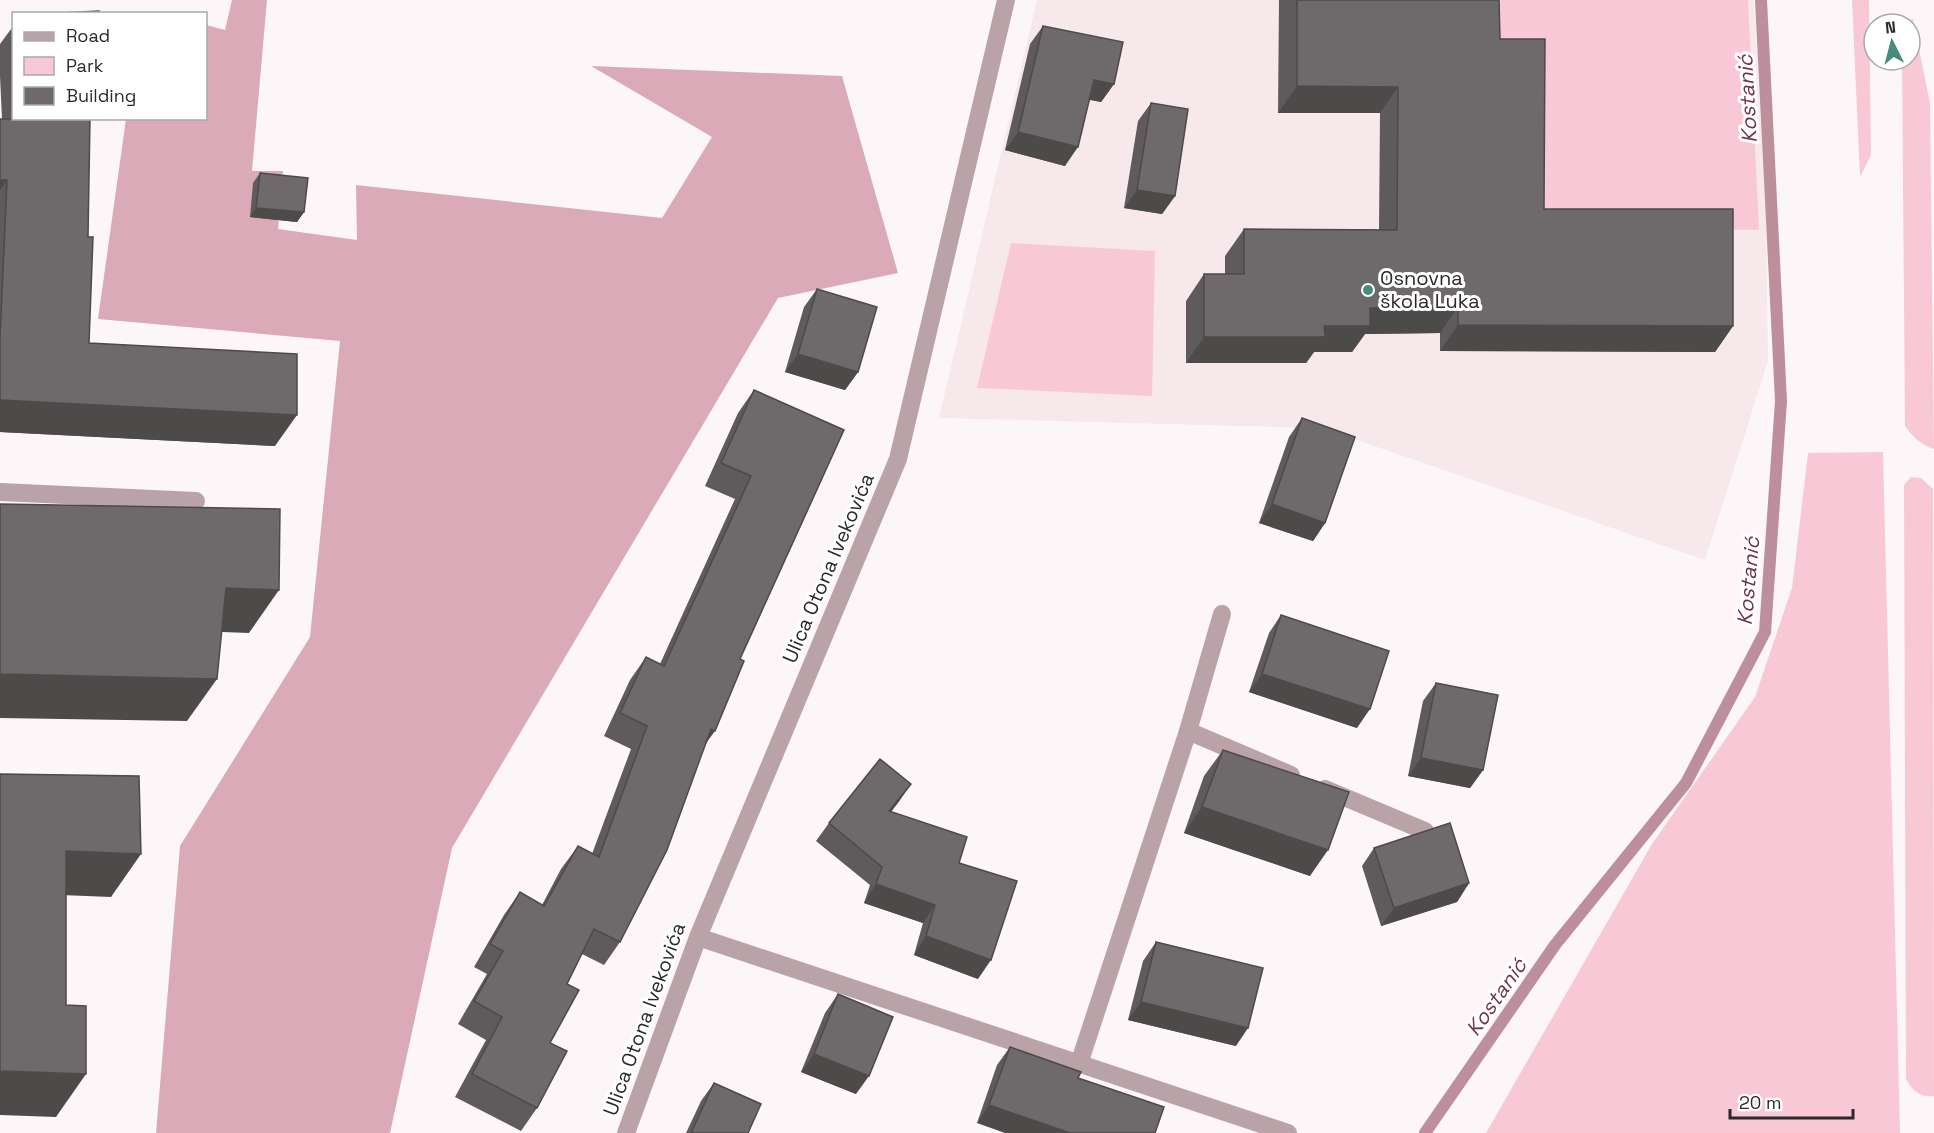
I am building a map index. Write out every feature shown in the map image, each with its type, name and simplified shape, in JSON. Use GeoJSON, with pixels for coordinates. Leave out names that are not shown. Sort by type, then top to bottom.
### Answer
{"type":"FeatureCollection","features":[{"type":"Feature","properties":{"kind":"street","name":"Ulica Otona Ivekovića"},"geometry":{"type":"LineString","coordinates":[[626,1133],[698,937],[898,459],[1006,0]]}},
{"type":"Feature","properties":{"kind":"street"},"geometry":{"type":"LineString","coordinates":[[0,492],[196,501]]}},
{"type":"Feature","properties":{"kind":"street"},"geometry":{"type":"LineString","coordinates":[[1079,1065],[1188,731],[1222,614]]}},
{"type":"Feature","properties":{"kind":"street"},"geometry":{"type":"LineString","coordinates":[[1188,731],[1425,831]]}},
{"type":"Feature","properties":{"kind":"street"},"geometry":{"type":"LineString","coordinates":[[698,937],[1288,1133]]}},
{"type":"Feature","properties":{"kind":"shaded area"},"geometry":{"type":"Polygon","coordinates":[[[232,0],[267,0],[252,171],[283,171],[278,229],[357,240],[356,185],[662,218],[712,137],[591,66],[842,76],[898,273],[778,298],[452,848],[390,1133],[156,1133],[180,846],[310,637],[340,341],[98,319],[126,120],[207,120],[207,25],[225,30],[232,0]]]}},
{"type":"Feature","properties":{"kind":"shaded area","name":"Osnovna škola Luka"},"geometry":{"type":"Polygon","coordinates":[[[1037,0],[1754,0],[1766,219],[1768,361],[1705,560],[1322,428],[939,418],[1037,0]]]}},
{"type":"Feature","properties":{"kind":"green space"},"geometry":{"type":"Polygon","coordinates":[[[1484,0],[1748,0],[1759,230],[1534,227],[1485,53],[1484,0]]]}},
{"type":"Feature","properties":{"kind":"green space"},"geometry":{"type":"Polygon","coordinates":[[[1852,0],[1869,0],[1869,12],[1862,12],[1862,72],[1870,72],[1871,155],[1860,177],[1852,0]]]}},
{"type":"Feature","properties":{"kind":"green space"},"geometry":{"type":"Polygon","coordinates":[[[1922,63],[1930,103],[1934,449],[1925,446],[1905,426],[1902,72],[1922,72],[1922,63]]]}},
{"type":"Feature","properties":{"kind":"green space"},"geometry":{"type":"Polygon","coordinates":[[[1011,243],[1155,251],[1152,396],[977,388],[1011,243]]]}},
{"type":"Feature","properties":{"kind":"green space"},"geometry":{"type":"Polygon","coordinates":[[[1883,452],[1900,1133],[1486,1133],[1652,844],[1755,697],[1792,588],[1808,453],[1883,452]]]}},
{"type":"Feature","properties":{"kind":"green space"},"geometry":{"type":"Polygon","coordinates":[[[1911,477],[1921,478],[1933,489],[1934,1096],[1924,1096],[1917,1092],[1906,1078],[1904,485],[1911,477]]]}},
{"type":"Feature","properties":{"kind":"building"},"geometry":{"type":"Polygon","coordinates":[[[1297,0],[1499,0],[1500,39],[1545,39],[1544,209],[1733,209],[1733,326],[1458,325],[1458,307],[1370,308],[1370,326],[1324,326],[1325,337],[1204,337],[1204,274],[1244,274],[1244,229],[1397,230],[1398,87],[1297,86],[1297,0]]]}},
{"type":"Feature","properties":{"kind":"building"},"geometry":{"type":"Polygon","coordinates":[[[1043,26],[1123,42],[1114,84],[1094,80],[1078,147],[1018,132],[1043,26]]]}},
{"type":"Feature","properties":{"kind":"building"},"geometry":{"type":"Polygon","coordinates":[[[1151,103],[1188,109],[1175,196],[1137,190],[1151,103]]]}},
{"type":"Feature","properties":{"kind":"building"},"geometry":{"type":"Polygon","coordinates":[[[0,119],[90,120],[88,237],[93,237],[89,343],[297,354],[297,415],[0,400],[0,338],[7,180],[0,180],[0,119]]]}},
{"type":"Feature","properties":{"kind":"building"},"geometry":{"type":"Polygon","coordinates":[[[260,173],[308,178],[304,212],[256,208],[260,173]]]}},
{"type":"Feature","properties":{"kind":"building"},"geometry":{"type":"Polygon","coordinates":[[[817,289],[877,307],[858,372],[798,354],[817,289]]]}},
{"type":"Feature","properties":{"kind":"building"},"geometry":{"type":"Polygon","coordinates":[[[754,390],[844,430],[740,659],[744,661],[715,731],[711,729],[667,850],[620,942],[594,929],[567,984],[579,990],[550,1043],[567,1051],[537,1108],[472,1074],[502,1017],[474,1001],[503,951],[490,944],[520,892],[544,906],[578,846],[599,857],[647,726],[620,713],[646,657],[664,666],[751,476],[721,463],[754,390]]]}},
{"type":"Feature","properties":{"kind":"building"},"geometry":{"type":"Polygon","coordinates":[[[1302,418],[1355,437],[1325,523],[1272,504],[1302,418]]]}},
{"type":"Feature","properties":{"kind":"building"},"geometry":{"type":"Polygon","coordinates":[[[0,504],[280,509],[279,590],[226,588],[217,679],[0,674],[0,504]]]}},
{"type":"Feature","properties":{"kind":"building"},"geometry":{"type":"Polygon","coordinates":[[[1281,615],[1389,651],[1370,709],[1262,674],[1281,615]]]}},
{"type":"Feature","properties":{"kind":"building"},"geometry":{"type":"Polygon","coordinates":[[[1436,683],[1498,695],[1483,770],[1421,758],[1436,683]]]}},
{"type":"Feature","properties":{"kind":"building"},"geometry":{"type":"Polygon","coordinates":[[[1223,750],[1349,792],[1328,850],[1202,807],[1223,750]]]}},
{"type":"Feature","properties":{"kind":"building"},"geometry":{"type":"Polygon","coordinates":[[[880,759],[911,784],[889,811],[967,837],[959,863],[1017,881],[991,960],[926,936],[935,905],[876,884],[882,867],[829,823],[880,759]]]}},
{"type":"Feature","properties":{"kind":"building"},"geometry":{"type":"Polygon","coordinates":[[[0,774],[139,776],[141,854],[66,851],[66,1005],[86,1006],[86,1074],[0,1071],[0,774]]]}},
{"type":"Feature","properties":{"kind":"building"},"geometry":{"type":"Polygon","coordinates":[[[1450,823],[1469,883],[1394,908],[1374,848],[1450,823]]]}},
{"type":"Feature","properties":{"kind":"building"},"geometry":{"type":"Polygon","coordinates":[[[1156,942],[1263,968],[1248,1028],[1141,1002],[1156,942]]]}},
{"type":"Feature","properties":{"kind":"building"},"geometry":{"type":"Polygon","coordinates":[[[838,994],[893,1017],[869,1076],[814,1054],[838,994]]]}},
{"type":"Feature","properties":{"kind":"building"},"geometry":{"type":"Polygon","coordinates":[[[1010,1047],[1081,1072],[1078,1078],[1164,1107],[1155,1133],[1070,1133],[989,1105],[1010,1047]]]}},
{"type":"Feature","properties":{"kind":"building"},"geometry":{"type":"Polygon","coordinates":[[[714,1083],[761,1104],[748,1133],[691,1133],[714,1083]]]}},
{"type":"Feature","properties":{"kind":"waterway","name":"Kostanić"},"geometry":{"type":"LineString","coordinates":[[1425,1133],[1555,945],[1686,783],[1765,632],[1781,401],[1761,0]]}},
{"type":"Feature","properties":{"kind":"place","name":"Osnovna škola Luka"},"geometry":{"type":"Point","coordinates":[1368,290]}}]}
